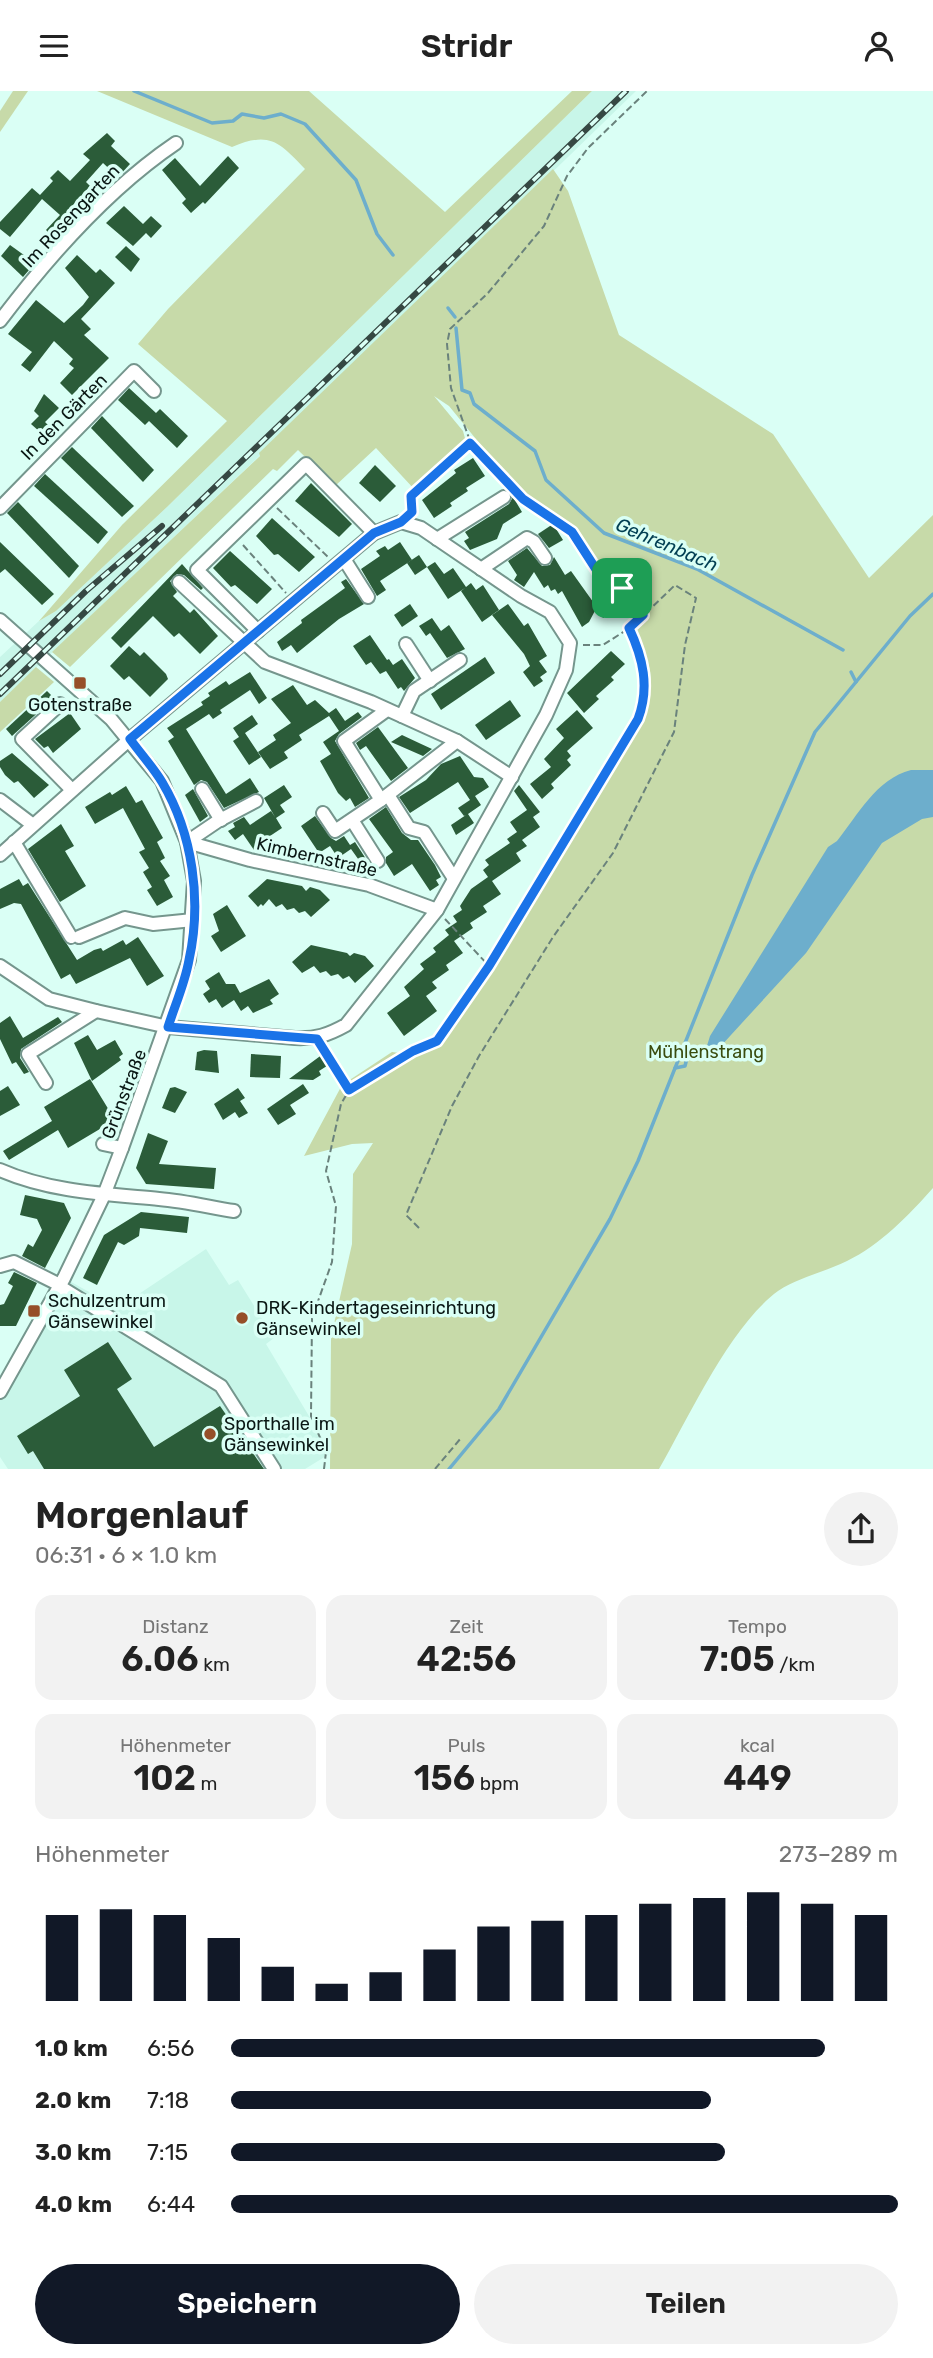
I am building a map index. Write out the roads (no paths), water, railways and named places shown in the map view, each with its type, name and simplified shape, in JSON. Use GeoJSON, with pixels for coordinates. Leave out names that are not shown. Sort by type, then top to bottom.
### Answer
{"type":"FeatureCollection","features":[{"type":"Feature","properties":{"kind":"street","name":"Im Rosengarten"},"geometry":{"type":"LineString","coordinates":[[0,321],[71,237],[133,176],[177,143]]}},
{"type":"Feature","properties":{"kind":"street","name":"In den Gärten"},"geometry":{"type":"LineString","coordinates":[[0,507],[134,371],[154,391]]}},
{"type":"Feature","properties":{"kind":"street"},"geometry":{"type":"LineString","coordinates":[[258,631],[197,570],[306,464],[374,533]]}},
{"type":"Feature","properties":{"kind":"street"},"geometry":{"type":"LineString","coordinates":[[437,539],[503,496]]}},
{"type":"Feature","properties":{"kind":"street"},"geometry":{"type":"LineString","coordinates":[[0,855],[130,739],[374,533],[401,522],[421,528],[550,612],[570,643],[566,670],[546,715],[453,877],[437,911],[346,1024],[317,1039],[168,1027],[49,999],[0,966]]}},
{"type":"Feature","properties":{"kind":"street"},"geometry":{"type":"LineString","coordinates":[[481,569],[527,538],[534,542],[545,558]]}},
{"type":"Feature","properties":{"kind":"street"},"geometry":{"type":"LineString","coordinates":[[340,562],[368,597]]}},
{"type":"Feature","properties":{"kind":"street"},"geometry":{"type":"LineString","coordinates":[[179,582],[265,662],[402,716],[457,741],[512,777]]}},
{"type":"Feature","properties":{"kind":"street","name":"Grünstraße"},"geometry":{"type":"LineString","coordinates":[[0,620],[89,698],[130,739],[162,782],[187,842],[194,881],[190,960],[122,1149],[104,1195],[60,1286],[0,1392]]}},
{"type":"Feature","properties":{"kind":"street"},"geometry":{"type":"LineString","coordinates":[[406,644],[429,681]]}},
{"type":"Feature","properties":{"kind":"street"},"geometry":{"type":"LineString","coordinates":[[402,716],[414,691],[460,660]]}},
{"type":"Feature","properties":{"kind":"street"},"geometry":{"type":"LineString","coordinates":[[60,704],[22,739],[72,790]]}},
{"type":"Feature","properties":{"kind":"street"},"geometry":{"type":"LineString","coordinates":[[387,710],[344,741],[409,828],[424,832],[453,877]]}},
{"type":"Feature","properties":{"kind":"street"},"geometry":{"type":"LineString","coordinates":[[323,813],[335,831],[384,798],[457,741]]}},
{"type":"Feature","properties":{"kind":"street"},"geometry":{"type":"LineString","coordinates":[[202,789],[221,820]]}},
{"type":"Feature","properties":{"kind":"street"},"geometry":{"type":"LineString","coordinates":[[0,800],[33,825]]}},
{"type":"Feature","properties":{"kind":"street"},"geometry":{"type":"LineString","coordinates":[[187,842],[256,801]]}},
{"type":"Feature","properties":{"kind":"street"},"geometry":{"type":"LineString","coordinates":[[352,820],[378,862]]}},
{"type":"Feature","properties":{"kind":"street"},"geometry":{"type":"LineString","coordinates":[[14,842],[75,937],[125,918],[153,924],[193,920]]}},
{"type":"Feature","properties":{"kind":"street","name":"Kimbernstraße"},"geometry":{"type":"LineString","coordinates":[[187,842],[250,860],[369,885],[437,911]]}},
{"type":"Feature","properties":{"kind":"street"},"geometry":{"type":"LineString","coordinates":[[46,1083],[28,1054],[96,1011]]}},
{"type":"Feature","properties":{"kind":"street"},"geometry":{"type":"LineString","coordinates":[[103,1144],[122,1149]]}},
{"type":"Feature","properties":{"kind":"street"},"geometry":{"type":"LineString","coordinates":[[0,1170],[20,1179],[104,1195],[162,1199],[234,1211]]}},
{"type":"Feature","properties":{"kind":"street"},"geometry":{"type":"LineString","coordinates":[[0,1266],[14,1262],[60,1286],[221,1386],[274,1469]]}},
{"type":"Feature","properties":{"kind":"water"},"geometry":{"type":"Polygon","coordinates":[[[911,770],[933,770],[933,817],[922,819],[882,843],[806,953],[720,1047],[706,1049],[710,1036],[828,847],[837,841],[860,809],[878,790],[888,781],[911,770]]]}},
{"type":"Feature","properties":{"kind":"waterway","name":"Gehrenbach"},"geometry":{"type":"LineString","coordinates":[[134,91],[212,123],[233,121],[242,114],[264,118],[281,114],[305,124],[356,180],[377,234],[393,255]]}},
{"type":"Feature","properties":{"kind":"waterway","name":"Gehrenbach"},"geometry":{"type":"LineString","coordinates":[[448,308],[455,317]]}},
{"type":"Feature","properties":{"kind":"waterway","name":"Gehrenbach"},"geometry":{"type":"LineString","coordinates":[[456,328],[462,390],[470,393],[474,404],[535,451],[546,480],[604,533],[697,569],[843,650]]}},
{"type":"Feature","properties":{"kind":"waterway","name":"Mühlenstrang"},"geometry":{"type":"LineString","coordinates":[[449,1469],[499,1409],[610,1219],[638,1161],[752,875],[815,732],[910,616],[933,594]]}},
{"type":"Feature","properties":{"kind":"waterway","name":"Gehrenbach"},"geometry":{"type":"LineString","coordinates":[[851,672],[856,682]]}},
{"type":"Feature","properties":{"kind":"waterway"},"geometry":{"type":"LineString","coordinates":[[675,1068],[685,1066],[687,1058],[706,1049]]}},
{"type":"Feature","properties":{"kind":"railway"},"geometry":{"type":"LineString","coordinates":[[0,694],[626,91]]}},
{"type":"Feature","properties":{"kind":"railway"},"geometry":{"type":"LineString","coordinates":[[0,674],[86,591],[162,526]]}},
{"type":"Feature","properties":{"kind":"place","name":"Gotenstraße"},"geometry":{"type":"Point","coordinates":[80,683]}},
{"type":"Feature","properties":{"kind":"place","name":"Schulzentrum Gänsewinkel"},"geometry":{"type":"Point","coordinates":[34,1311]}},
{"type":"Feature","properties":{"kind":"place","name":"DRK-Kindertageseinrichtung Gänsewinkel"},"geometry":{"type":"Point","coordinates":[242,1318]}},
{"type":"Feature","properties":{"kind":"place","name":"Sporthalle im Gänsewinkel"},"geometry":{"type":"Point","coordinates":[210,1434]}}]}
